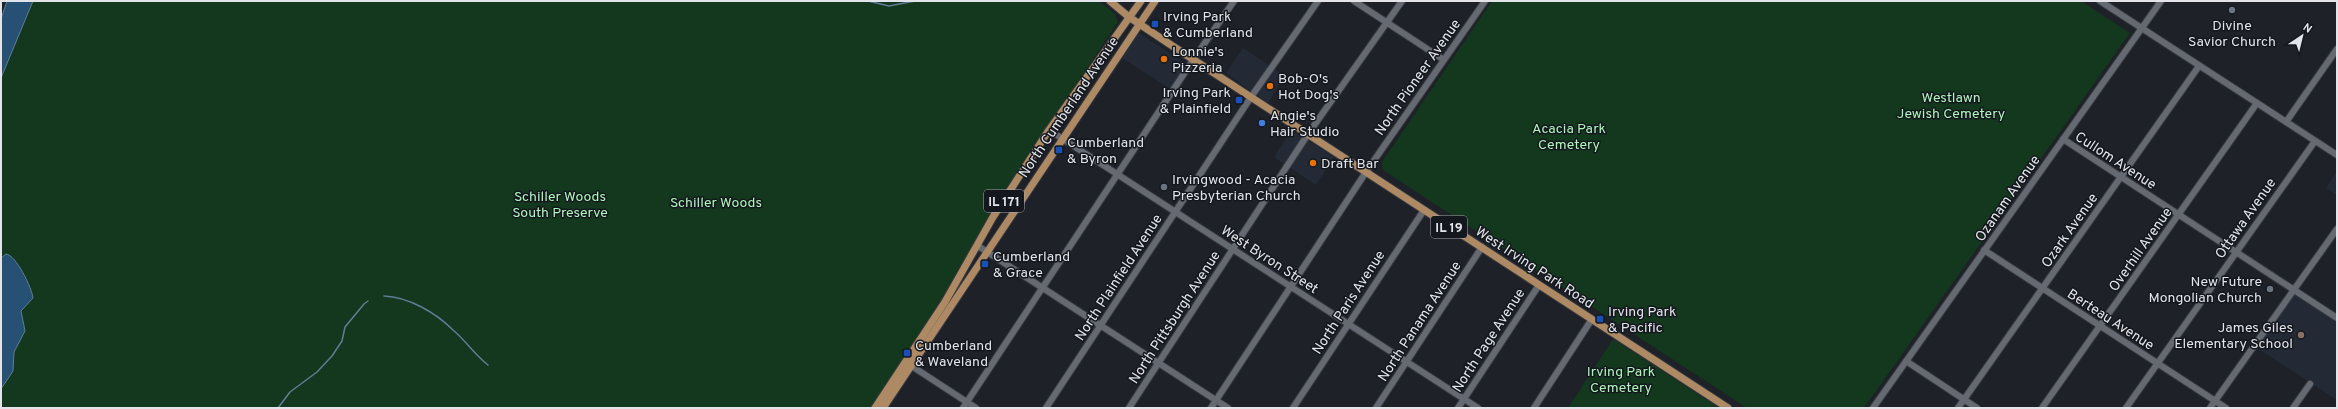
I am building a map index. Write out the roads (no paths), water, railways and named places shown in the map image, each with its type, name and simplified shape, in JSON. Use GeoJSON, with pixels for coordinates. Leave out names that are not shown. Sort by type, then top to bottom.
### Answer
{"type":"FeatureCollection","features":[{"type":"Feature","properties":{"kind":"main road","name":"West Irving Park Road"},"geometry":{"type":"LineString","coordinates":[[1110,1],[1128,17],[1193,60],[1728,408]]}},
{"type":"Feature","properties":{"kind":"main road","name":"North Cumberland Avenue"},"geometry":{"type":"LineString","coordinates":[[875,408],[945,302],[993,217],[1049,130],[1140,1]]}},
{"type":"Feature","properties":{"kind":"main road","name":"North Cumberland Avenue"},"geometry":{"type":"LineString","coordinates":[[883,408],[1155,1]]}},
{"type":"Feature","properties":{"kind":"street"},"geometry":{"type":"LineString","coordinates":[[963,408],[1193,60],[1234,1]]}},
{"type":"Feature","properties":{"kind":"street","name":"North Plainfield Avenue"},"geometry":{"type":"LineString","coordinates":[[1046,408],[1251,97],[1318,1]]}},
{"type":"Feature","properties":{"kind":"street"},"geometry":{"type":"LineString","coordinates":[[1354,1],[1444,60]]}},
{"type":"Feature","properties":{"kind":"street","name":"North Pittsburgh Avenue"},"geometry":{"type":"LineString","coordinates":[[1129,408],[1308,134],[1402,1]]}},
{"type":"Feature","properties":{"kind":"street","name":"North Pioneer Avenue"},"geometry":{"type":"LineString","coordinates":[[1211,408],[1366,172],[1485,1]]}},
{"type":"Feature","properties":{"kind":"street"},"geometry":{"type":"LineString","coordinates":[[2100,1],[2337,155]]}},
{"type":"Feature","properties":{"kind":"street","name":"Ozanam Avenue"},"geometry":{"type":"LineString","coordinates":[[1872,408],[2161,1]]}},
{"type":"Feature","properties":{"kind":"street"},"geometry":{"type":"LineString","coordinates":[[2286,122],[2337,49]]}},
{"type":"Feature","properties":{"kind":"street","name":"Ozark Avenue"},"geometry":{"type":"LineString","coordinates":[[1958,408],[2199,66]]}},
{"type":"Feature","properties":{"kind":"street","name":"Overhill Avenue"},"geometry":{"type":"LineString","coordinates":[[2042,408],[2257,103]]}},
{"type":"Feature","properties":{"kind":"street","name":"West Byron Street"},"geometry":{"type":"LineString","coordinates":[[1049,130],[1478,408]]}},
{"type":"Feature","properties":{"kind":"street","name":"Cullom Avenue"},"geometry":{"type":"LineString","coordinates":[[2063,139],[2337,318]]}},
{"type":"Feature","properties":{"kind":"street","name":"Ottawa Avenue"},"geometry":{"type":"LineString","coordinates":[[2126,408],[2315,141]]}},
{"type":"Feature","properties":{"kind":"street","name":"North Paris Avenue"},"geometry":{"type":"LineString","coordinates":[[1293,408],[1424,210]]}},
{"type":"Feature","properties":{"kind":"street"},"geometry":{"type":"LineString","coordinates":[[2210,408],[2337,229]]}},
{"type":"Feature","properties":{"kind":"street"},"geometry":{"type":"LineString","coordinates":[[978,246],[1228,408]]}},
{"type":"Feature","properties":{"kind":"street","name":"North Panama Avenue"},"geometry":{"type":"LineString","coordinates":[[1376,408],[1482,248]]}},
{"type":"Feature","properties":{"kind":"street","name":"Berteau Avenue"},"geometry":{"type":"LineString","coordinates":[[1984,250],[2226,408]]}},
{"type":"Feature","properties":{"kind":"street","name":"North Page Avenue"},"geometry":{"type":"LineString","coordinates":[[1458,408],[1539,285]]}},
{"type":"Feature","properties":{"kind":"street"},"geometry":{"type":"LineString","coordinates":[[1534,408],[1592,320]]}},
{"type":"Feature","properties":{"kind":"street"},"geometry":{"type":"LineString","coordinates":[[1906,361],[1977,408]]}},
{"type":"Feature","properties":{"kind":"street"},"geometry":{"type":"LineString","coordinates":[[905,362],[976,408]]}},
{"type":"Feature","properties":{"kind":"street"},"geometry":{"type":"LineString","coordinates":[[2293,408],[2310,384]]}},
{"type":"Feature","properties":{"kind":"water"},"geometry":{"type":"Polygon","coordinates":[[[7,1],[33,1],[1,78],[1,19],[7,1]]]}},
{"type":"Feature","properties":{"kind":"water"},"geometry":{"type":"Polygon","coordinates":[[[6,254],[10,256],[19,266],[27,280],[33,298],[21,311],[25,331],[14,352],[13,371],[1,389],[1,258],[6,254]]]}},
{"type":"Feature","properties":{"kind":"waterway"},"geometry":{"type":"LineString","coordinates":[[868,1],[889,6],[915,1]]}},
{"type":"Feature","properties":{"kind":"waterway"},"geometry":{"type":"LineString","coordinates":[[384,296],[403,299],[430,312],[458,334],[488,365]]}},
{"type":"Feature","properties":{"kind":"waterway"},"geometry":{"type":"LineString","coordinates":[[278,408],[290,392],[317,372],[332,356],[342,341],[345,327],[368,301]]}},
{"type":"Feature","properties":{"kind":"place","name":"Divine Savior Church"},"geometry":{"type":"Point","coordinates":[2232,10]}},
{"type":"Feature","properties":{"kind":"place","name":"Irving Park & Cumberland"},"geometry":{"type":"Point","coordinates":[1155,24]}},
{"type":"Feature","properties":{"kind":"place","name":"Lonnie's Pizzeria"},"geometry":{"type":"Point","coordinates":[1164,59]}},
{"type":"Feature","properties":{"kind":"place","name":"Bob-O's Hot Dog's"},"geometry":{"type":"Point","coordinates":[1270,86]}},
{"type":"Feature","properties":{"kind":"place","name":"Irving Park & Plainfield"},"geometry":{"type":"Point","coordinates":[1239,100]}},
{"type":"Feature","properties":{"kind":"place","name":"Angie's Hair Studio"},"geometry":{"type":"Point","coordinates":[1262,123]}},
{"type":"Feature","properties":{"kind":"place","name":"Cumberland & Byron"},"geometry":{"type":"Point","coordinates":[1059,150]}},
{"type":"Feature","properties":{"kind":"place","name":"Draft Bar"},"geometry":{"type":"Point","coordinates":[1313,163]}},
{"type":"Feature","properties":{"kind":"place","name":"Irvingwood - Acacia Presbyterian Church"},"geometry":{"type":"Point","coordinates":[1164,187]}},
{"type":"Feature","properties":{"kind":"place","name":"Cumberland & Grace"},"geometry":{"type":"Point","coordinates":[985,264]}},
{"type":"Feature","properties":{"kind":"place","name":"New Future Mongolian Church"},"geometry":{"type":"Point","coordinates":[2270,289]}},
{"type":"Feature","properties":{"kind":"place","name":"Irving Park & Pacific"},"geometry":{"type":"Point","coordinates":[1600,319]}},
{"type":"Feature","properties":{"kind":"place","name":"James Giles Elementary School"},"geometry":{"type":"Point","coordinates":[2301,335]}},
{"type":"Feature","properties":{"kind":"place","name":"Cumberland & Waveland"},"geometry":{"type":"Point","coordinates":[907,353]}},
{"type":"Feature","properties":{"kind":"park label","name":"Westlawn Jewish Cemetery"},"geometry":{"type":"Point","coordinates":[1951,106]}},
{"type":"Feature","properties":{"kind":"park label","name":"Acacia Park Cemetery"},"geometry":{"type":"Point","coordinates":[1569,136]}},
{"type":"Feature","properties":{"kind":"park label","name":"Schiller Woods"},"geometry":{"type":"Point","coordinates":[716,202]}},
{"type":"Feature","properties":{"kind":"park label","name":"Schiller Woods South Preserve"},"geometry":{"type":"Point","coordinates":[560,204]}},
{"type":"Feature","properties":{"kind":"park label","name":"Irving Park Cemetery"},"geometry":{"type":"Point","coordinates":[1621,380]}}]}
